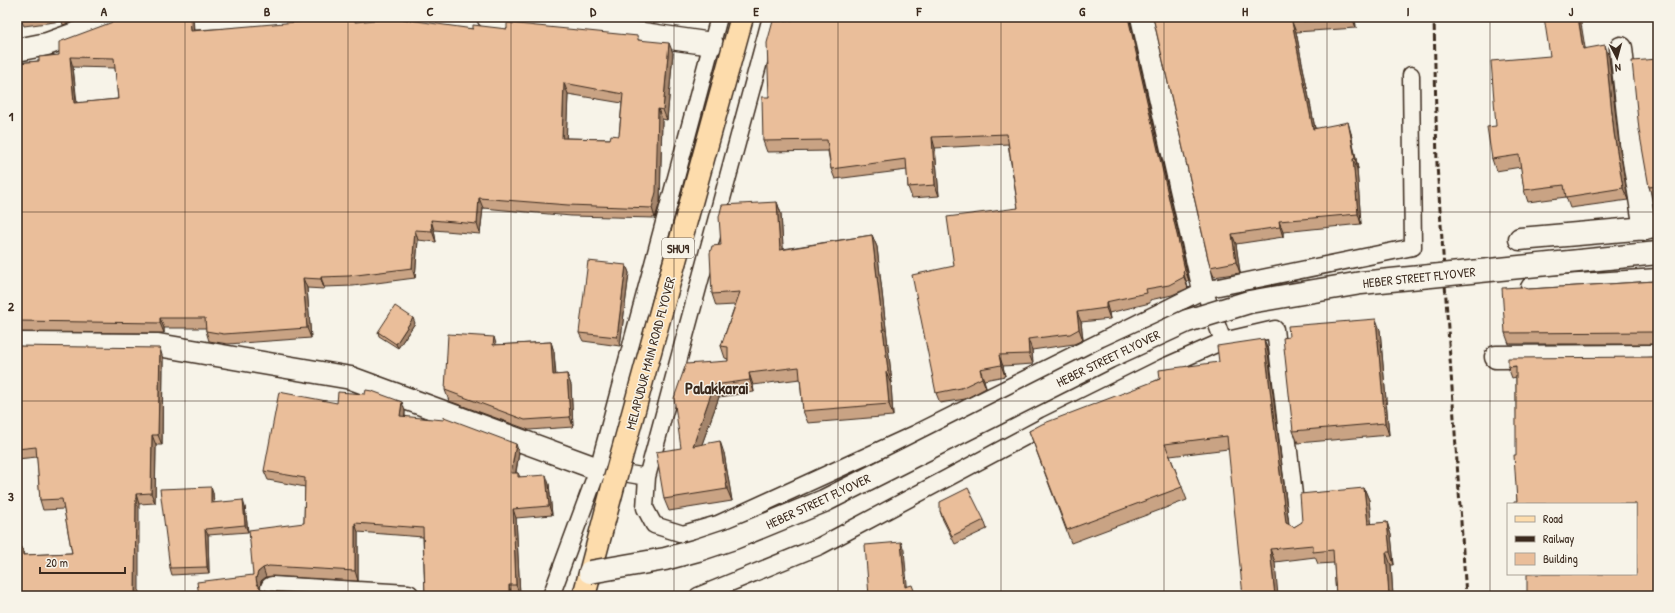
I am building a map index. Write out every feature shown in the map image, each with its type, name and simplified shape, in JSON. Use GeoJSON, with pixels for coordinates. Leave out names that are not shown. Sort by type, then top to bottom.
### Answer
{"type":"FeatureCollection","features":[{"type":"Feature","properties":{"kind":"main road","name":"MELAPUDUR MAIN ROAD FLYOVER"},"geometry":{"type":"LineString","coordinates":[[584,596],[742,17]]}},
{"type":"Feature","properties":{"kind":"street"},"geometry":{"type":"LineString","coordinates":[[17,50],[47,44],[119,18],[128,17]]}},
{"type":"Feature","properties":{"kind":"street"},"geometry":{"type":"LineString","coordinates":[[488,17],[644,25],[712,44]]}},
{"type":"Feature","properties":{"kind":"street"},"geometry":{"type":"LineString","coordinates":[[1142,17],[1204,290]]}},
{"type":"Feature","properties":{"kind":"street"},"geometry":{"type":"LineString","coordinates":[[1520,239],[1651,228],[1631,143],[1621,48]]}},
{"type":"Feature","properties":{"kind":"street","name":"HEBER STREET FLYOVER"},"geometry":{"type":"LineString","coordinates":[[590,572],[665,559],[698,550],[734,538],[817,504],[1108,357],[1194,319],[1249,302],[1361,283],[1658,253]]}},
{"type":"Feature","properties":{"kind":"street"},"geometry":{"type":"LineString","coordinates":[[1532,288],[1658,280]]}},
{"type":"Feature","properties":{"kind":"street"},"geometry":{"type":"LineString","coordinates":[[17,344],[158,345],[351,378],[598,469]]}},
{"type":"Feature","properties":{"kind":"street"},"geometry":{"type":"LineString","coordinates":[[1496,357],[1658,356]]}},
{"type":"Feature","properties":{"kind":"street"},"geometry":{"type":"LineString","coordinates":[[272,588],[408,596]]}},
{"type":"Feature","properties":{"kind":"lane"},"geometry":{"type":"LineString","coordinates":[[551,596],[598,469],[720,17]]}},
{"type":"Feature","properties":{"kind":"lane"},"geometry":{"type":"LineString","coordinates":[[771,17],[647,477],[645,508],[654,525],[684,534],[718,524],[915,434],[1204,290],[1413,246],[1411,76]]}},
{"type":"Feature","properties":{"kind":"lane"},"geometry":{"type":"LineString","coordinates":[[1204,290],[1223,341]]}},
{"type":"Feature","properties":{"kind":"lane"},"geometry":{"type":"LineString","coordinates":[[698,596],[820,546],[1047,425],[1164,367],[1223,341],[1276,329],[1298,530]]}},
{"type":"Feature","properties":{"kind":"lane"},"geometry":{"type":"LineString","coordinates":[[598,469],[647,477]]}},
{"type":"Feature","properties":{"kind":"building"},"geometry":{"type":"Polygon","coordinates":[[[129,17],[190,17],[191,31],[355,17],[355,22],[395,18],[473,29],[473,25],[507,29],[507,23],[638,36],[638,40],[669,43],[663,110],[658,109],[656,192],[652,208],[568,205],[479,198],[477,224],[431,220],[432,231],[415,230],[412,268],[349,276],[321,277],[321,279],[303,278],[307,328],[224,334],[206,331],[205,318],[160,318],[160,323],[17,321],[17,63],[39,61],[39,57],[59,55],[59,42],[118,20],[129,17]],[[70,57],[74,103],[118,99],[114,58],[70,57]],[[564,83],[562,138],[610,139],[611,135],[619,136],[623,94],[564,83]]]}},
{"type":"Feature","properties":{"kind":"building"},"geometry":{"type":"Polygon","coordinates":[[[793,17],[1128,17],[1185,270],[1183,271],[1184,277],[1169,285],[1146,289],[1147,293],[1106,302],[1106,308],[1077,312],[1079,329],[1070,334],[1028,339],[1029,354],[999,355],[1001,365],[980,369],[982,378],[961,388],[936,393],[912,275],[954,266],[947,217],[1018,208],[1007,134],[932,137],[935,185],[908,187],[906,159],[831,169],[827,140],[763,141],[762,97],[769,97],[767,43],[773,21],[793,20],[793,17]]]}},
{"type":"Feature","properties":{"kind":"building"},"geometry":{"type":"Polygon","coordinates":[[[1153,17],[1352,17],[1292,22],[1313,129],[1348,122],[1355,158],[1353,159],[1358,214],[1279,221],[1280,227],[1232,234],[1236,262],[1210,267],[1153,17]]]}},
{"type":"Feature","properties":{"kind":"building"},"geometry":{"type":"Polygon","coordinates":[[[1544,17],[1578,17],[1583,49],[1605,45],[1614,133],[1623,188],[1566,197],[1564,185],[1524,190],[1519,155],[1492,159],[1487,127],[1496,126],[1491,61],[1550,56],[1544,17]]]}},
{"type":"Feature","properties":{"kind":"building"},"geometry":{"type":"Polygon","coordinates":[[[1658,59],[1658,186],[1649,187],[1639,130],[1632,61],[1658,59]]]}},
{"type":"Feature","properties":{"kind":"building"},"geometry":{"type":"Polygon","coordinates":[[[777,202],[780,250],[872,235],[888,371],[886,372],[889,404],[803,411],[799,367],[749,373],[750,380],[714,385],[693,446],[720,441],[727,489],[664,499],[656,452],[681,448],[674,398],[686,364],[728,361],[728,347],[721,346],[740,292],[712,294],[710,253],[712,246],[721,245],[719,217],[722,205],[777,202]]]}},
{"type":"Feature","properties":{"kind":"building"},"geometry":{"type":"Polygon","coordinates":[[[588,261],[626,265],[617,337],[579,333],[588,261]]]}},
{"type":"Feature","properties":{"kind":"building"},"geometry":{"type":"Polygon","coordinates":[[[1658,280],[1658,334],[1654,332],[1505,333],[1502,288],[1521,287],[1529,289],[1658,280]]]}},
{"type":"Feature","properties":{"kind":"building"},"geometry":{"type":"Polygon","coordinates":[[[395,306],[413,318],[396,344],[378,332],[395,306]]]}},
{"type":"Feature","properties":{"kind":"building"},"geometry":{"type":"Polygon","coordinates":[[[1376,319],[1385,423],[1293,431],[1283,338],[1289,337],[1288,326],[1376,319]]]}},
{"type":"Feature","properties":{"kind":"building"},"geometry":{"type":"Polygon","coordinates":[[[448,334],[494,337],[493,345],[551,342],[553,375],[567,374],[570,417],[525,420],[445,390],[448,334]]]}},
{"type":"Feature","properties":{"kind":"building"},"geometry":{"type":"Polygon","coordinates":[[[1264,339],[1286,523],[1294,527],[1302,522],[1300,494],[1364,488],[1368,524],[1387,522],[1390,552],[1386,552],[1389,596],[1336,596],[1333,550],[1313,552],[1313,545],[1270,549],[1275,596],[1243,596],[1227,436],[1165,444],[1182,487],[1067,530],[1029,431],[1042,424],[1160,379],[1159,370],[1219,362],[1217,346],[1264,339]]]}},
{"type":"Feature","properties":{"kind":"building"},"geometry":{"type":"Polygon","coordinates":[[[17,346],[160,348],[158,435],[152,435],[151,493],[136,494],[135,596],[17,596],[17,548],[22,548],[23,555],[72,553],[62,499],[40,500],[36,447],[17,449],[17,346]]]}},
{"type":"Feature","properties":{"kind":"building"},"geometry":{"type":"Polygon","coordinates":[[[1658,356],[1658,596],[1527,596],[1527,575],[1637,575],[1637,503],[1514,503],[1517,502],[1514,455],[1516,455],[1516,366],[1508,367],[1508,358],[1658,356]]]}},
{"type":"Feature","properties":{"kind":"building"},"geometry":{"type":"Polygon","coordinates":[[[366,390],[402,402],[400,416],[444,420],[444,417],[516,444],[511,473],[518,473],[518,477],[546,475],[549,506],[513,509],[516,585],[509,585],[509,596],[425,596],[423,528],[355,523],[355,571],[269,566],[258,572],[256,578],[257,584],[261,589],[268,591],[349,596],[199,596],[197,582],[253,575],[249,530],[304,523],[305,478],[264,471],[279,392],[337,403],[338,392],[365,394],[366,390]]]}},
{"type":"Feature","properties":{"kind":"building"},"geometry":{"type":"Polygon","coordinates":[[[211,487],[211,503],[243,500],[245,525],[205,529],[207,567],[170,568],[160,489],[211,487]]]}},
{"type":"Feature","properties":{"kind":"building"},"geometry":{"type":"Polygon","coordinates":[[[968,488],[984,520],[952,536],[940,511],[940,502],[968,488]]]}},
{"type":"Feature","properties":{"kind":"building"},"geometry":{"type":"Polygon","coordinates":[[[901,542],[905,587],[912,585],[916,596],[869,596],[865,545],[901,542]]]}},
{"type":"Feature","properties":{"kind":"railway"},"geometry":{"type":"LineString","coordinates":[[1434,17],[1437,165],[1466,596]]}},
{"type":"Feature","properties":{"kind":"district","name":"Palakkarai"},"geometry":{"type":"Point","coordinates":[717,387]}}]}
